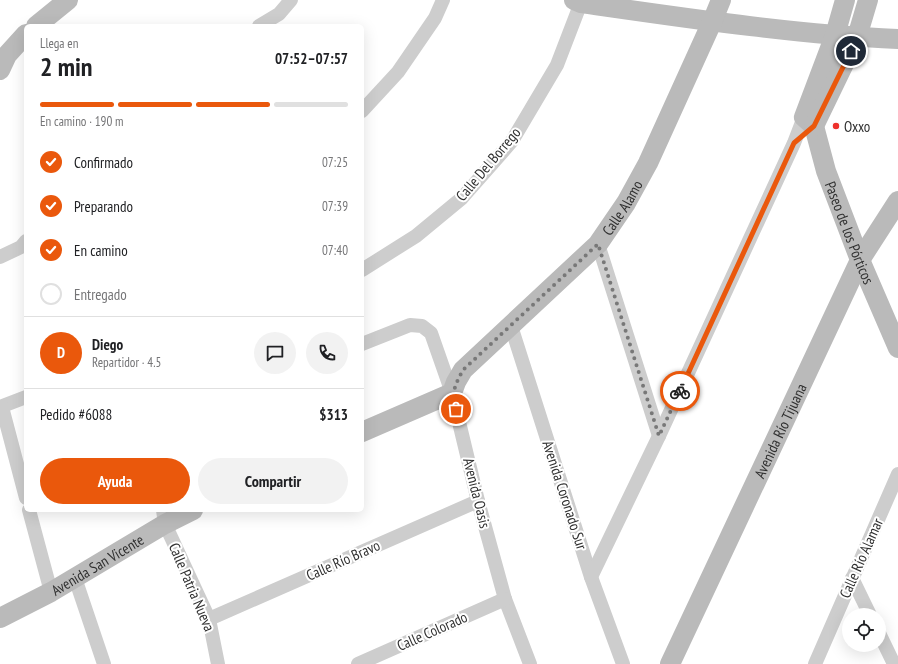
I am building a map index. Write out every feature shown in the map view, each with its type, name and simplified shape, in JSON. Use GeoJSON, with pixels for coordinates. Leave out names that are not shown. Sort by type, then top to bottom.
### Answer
{"type":"FeatureCollection","features":[{"type":"Feature","properties":{"kind":"street"},"geometry":{"type":"LineString","coordinates":[[38,24],[68,0]]}},
{"type":"Feature","properties":{"kind":"street"},"geometry":{"type":"LineString","coordinates":[[262,24],[279,14],[291,0]]}},
{"type":"Feature","properties":{"kind":"street"},"geometry":{"type":"LineString","coordinates":[[364,109],[398,72],[435,18],[443,0]]}},
{"type":"Feature","properties":{"kind":"street","name":"Calle Alamo"},"geometry":{"type":"LineString","coordinates":[[452,393],[463,370],[598,244],[626,203],[648,164],[721,0]]}},
{"type":"Feature","properties":{"kind":"street"},"geometry":{"type":"LineString","coordinates":[[809,121],[845,0]]}},
{"type":"Feature","properties":{"kind":"street"},"geometry":{"type":"LineString","coordinates":[[591,577],[659,436],[794,143],[809,121],[857,37],[868,0]]}},
{"type":"Feature","properties":{"kind":"street"},"geometry":{"type":"LineString","coordinates":[[579,1],[712,22],[835,35],[898,39]]}},
{"type":"Feature","properties":{"kind":"street","name":"Calle Del Borrego"},"geometry":{"type":"LineString","coordinates":[[364,269],[416,236],[462,198],[512,141],[557,66],[579,1]]}},
{"type":"Feature","properties":{"kind":"street"},"geometry":{"type":"LineString","coordinates":[[0,70],[7,55],[24,36]]}},
{"type":"Feature","properties":{"kind":"street","name":"Paseo de los Pórticos"},"geometry":{"type":"LineString","coordinates":[[809,121],[826,171],[860,260],[898,348]]}},
{"type":"Feature","properties":{"kind":"street","name":"Avenida Río Tijuana"},"geometry":{"type":"LineString","coordinates":[[670,664],[860,260],[898,201]]}},
{"type":"Feature","properties":{"kind":"street"},"geometry":{"type":"LineString","coordinates":[[0,257],[21,247],[24,243]]}},
{"type":"Feature","properties":{"kind":"street"},"geometry":{"type":"LineString","coordinates":[[598,244],[659,436]]}},
{"type":"Feature","properties":{"kind":"street","name":"Avenida Oasis"},"geometry":{"type":"LineString","coordinates":[[364,343],[410,325],[422,326],[431,333],[452,393],[478,501],[505,599],[530,664]]}},
{"type":"Feature","properties":{"kind":"street","name":"Avenida Coronado Sur"},"geometry":{"type":"LineString","coordinates":[[511,326],[591,577],[623,664]]}},
{"type":"Feature","properties":{"kind":"street"},"geometry":{"type":"LineString","coordinates":[[364,431],[452,393]]}},
{"type":"Feature","properties":{"kind":"street"},"geometry":{"type":"LineString","coordinates":[[24,398],[1,407],[24,491]]}},
{"type":"Feature","properties":{"kind":"street","name":"Calle Río Alamar"},"geometry":{"type":"LineString","coordinates":[[815,664],[898,474]]}},
{"type":"Feature","properties":{"kind":"street","name":"Calle Río Bravo"},"geometry":{"type":"LineString","coordinates":[[208,619],[478,501]]}},
{"type":"Feature","properties":{"kind":"street"},"geometry":{"type":"LineString","coordinates":[[30,512],[51,592]]}},
{"type":"Feature","properties":{"kind":"street","name":"Avenida San Vicente"},"geometry":{"type":"LineString","coordinates":[[0,618],[75,578],[164,517],[185,512]]}},
{"type":"Feature","properties":{"kind":"street","name":"Calle Patria Nueva"},"geometry":{"type":"LineString","coordinates":[[164,517],[208,619],[218,664]]}},
{"type":"Feature","properties":{"kind":"street"},"geometry":{"type":"LineString","coordinates":[[75,578],[104,664]]}},
{"type":"Feature","properties":{"kind":"street"},"geometry":{"type":"LineString","coordinates":[[852,578],[867,608]]}},
{"type":"Feature","properties":{"kind":"street","name":"Calle Colorado"},"geometry":{"type":"LineString","coordinates":[[358,664],[505,599]]}},
{"type":"Feature","properties":{"kind":"street"},"geometry":{"type":"LineString","coordinates":[[886,647],[894,664]]}},
{"type":"Feature","properties":{"kind":"way so far"},"geometry":{"type":"LineString","coordinates":[[456,409],[452,393],[463,370],[598,244],[659,436],[680,391]]}},
{"type":"Feature","properties":{"kind":"place","name":"Oxxo"},"geometry":{"type":"Point","coordinates":[836,126]}},
{"type":"Feature","properties":{"kind":"route"},"geometry":{"type":"LineString","coordinates":[[680,391],[794,143],[814,126],[851,51]]}}]}
